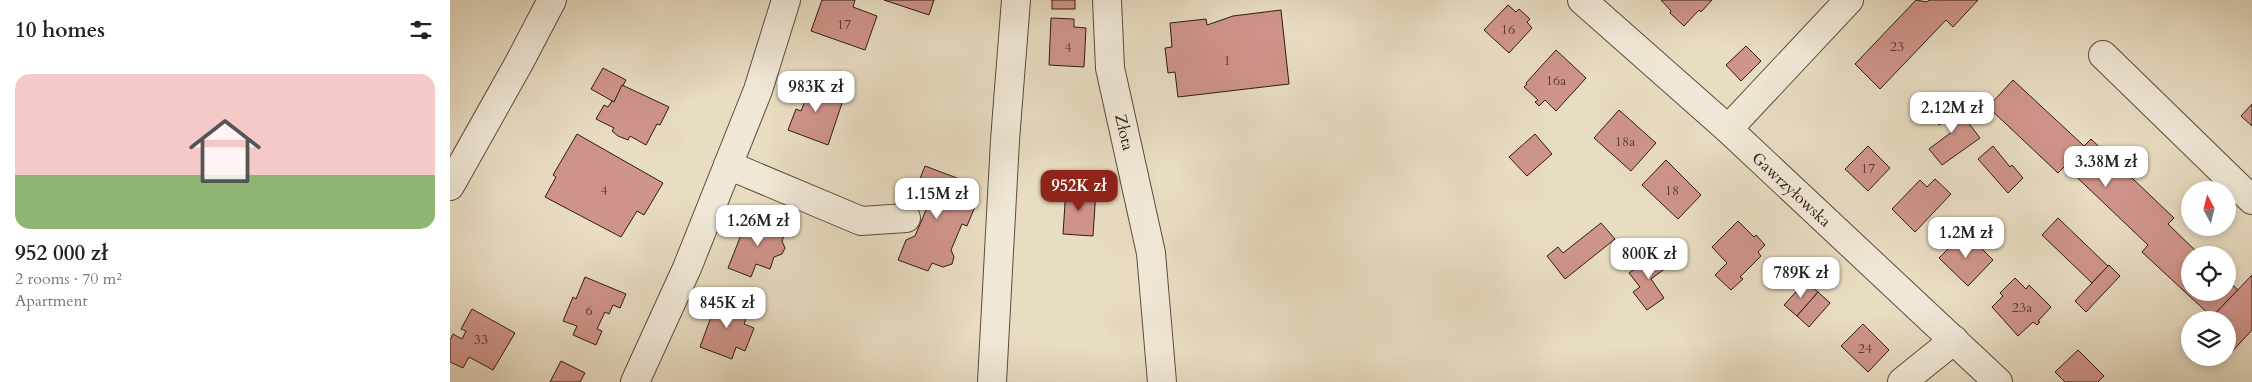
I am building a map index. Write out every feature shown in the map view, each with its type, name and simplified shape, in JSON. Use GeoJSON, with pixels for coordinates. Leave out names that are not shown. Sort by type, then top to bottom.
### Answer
{"type":"FeatureCollection","features":[{"type":"Feature","properties":{"kind":"street"},"geometry":{"type":"LineString","coordinates":[[450,186],[503,94],[552,0]]}},
{"type":"Feature","properties":{"kind":"street"},"geometry":{"type":"LineString","coordinates":[[635,382],[687,268],[758,90],[786,0]]}},
{"type":"Feature","properties":{"kind":"street"},"geometry":{"type":"LineString","coordinates":[[992,382],[1005,140],[1016,0]]}},
{"type":"Feature","properties":{"kind":"street","name":"Złota"},"geometry":{"type":"LineString","coordinates":[[1107,0],[1110,68],[1151,254],[1162,382]]}},
{"type":"Feature","properties":{"kind":"street","name":"Gawrzyłowska"},"geometry":{"type":"LineString","coordinates":[[1582,0],[1728,130],[1998,382]]}},
{"type":"Feature","properties":{"kind":"street"},"geometry":{"type":"LineString","coordinates":[[1728,130],[1849,0]]}},
{"type":"Feature","properties":{"kind":"street"},"geometry":{"type":"LineString","coordinates":[[2103,55],[2252,200]]}},
{"type":"Feature","properties":{"kind":"street"},"geometry":{"type":"LineString","coordinates":[[728,165],[861,221],[906,218]]}},
{"type":"Feature","properties":{"kind":"street"},"geometry":{"type":"LineString","coordinates":[[1902,382],[1954,340]]}},
{"type":"Feature","properties":{"kind":"building"},"geometry":{"type":"Polygon","coordinates":[[[822,0],[855,0],[853,7],[877,16],[865,50],[811,31],[822,0]]]}},
{"type":"Feature","properties":{"kind":"building"},"geometry":{"type":"Polygon","coordinates":[[[884,0],[934,0],[929,15],[884,0]]]}},
{"type":"Feature","properties":{"kind":"building"},"geometry":{"type":"Polygon","coordinates":[[[1052,0],[1075,0],[1075,9],[1052,9],[1052,0]]]}},
{"type":"Feature","properties":{"kind":"building"},"geometry":{"type":"Polygon","coordinates":[[[1661,0],[1712,0],[1701,12],[1699,10],[1684,26],[1670,13],[1671,11],[1661,0]]]}},
{"type":"Feature","properties":{"kind":"building"},"geometry":{"type":"Polygon","coordinates":[[[1916,0],[1927,2],[1929,0],[1978,0],[1953,27],[1946,20],[1880,89],[1855,64],[1916,0]]]}},
{"type":"Feature","properties":{"kind":"building"},"geometry":{"type":"Polygon","coordinates":[[[1508,5],[1516,12],[1519,9],[1530,19],[1527,22],[1532,28],[1509,53],[1484,30],[1508,5]]]}},
{"type":"Feature","properties":{"kind":"building"},"geometry":{"type":"Polygon","coordinates":[[[1281,10],[1289,84],[1178,97],[1175,72],[1168,73],[1165,48],[1172,47],[1170,23],[1206,19],[1207,25],[1233,16],[1281,10]]]}},
{"type":"Feature","properties":{"kind":"building"},"geometry":{"type":"Polygon","coordinates":[[[1051,18],[1074,19],[1074,27],[1086,28],[1084,67],[1049,65],[1051,18]]]}},
{"type":"Feature","properties":{"kind":"building"},"geometry":{"type":"Polygon","coordinates":[[[1746,46],[1761,61],[1741,81],[1726,65],[1746,46]]]}},
{"type":"Feature","properties":{"kind":"building"},"geometry":{"type":"Polygon","coordinates":[[[1556,50],[1586,78],[1556,111],[1545,100],[1539,106],[1535,102],[1538,100],[1524,87],[1556,50]]]}},
{"type":"Feature","properties":{"kind":"building"},"geometry":{"type":"Polygon","coordinates":[[[603,68],[626,80],[614,102],[591,89],[603,68]]]}},
{"type":"Feature","properties":{"kind":"building"},"geometry":{"type":"Polygon","coordinates":[[[802,80],[844,97],[828,145],[788,130],[796,109],[801,111],[806,99],[796,94],[802,80]]]}},
{"type":"Feature","properties":{"kind":"building"},"geometry":{"type":"Polygon","coordinates":[[[2013,80],[2084,146],[2091,139],[2174,218],[2168,224],[2191,246],[2181,246],[2181,288],[2142,252],[2148,245],[2065,166],[2058,173],[1988,107],[2013,80]]]}},
{"type":"Feature","properties":{"kind":"building"},"geometry":{"type":"Polygon","coordinates":[[[622,85],[669,107],[660,125],[657,124],[646,145],[630,136],[628,140],[618,136],[612,131],[614,128],[596,119],[604,105],[608,107],[612,101],[614,102],[622,85]]]}},
{"type":"Feature","properties":{"kind":"building"},"geometry":{"type":"Polygon","coordinates":[[[1945,101],[1967,121],[1980,138],[1942,165],[1929,149],[1953,131],[1945,121],[1939,125],[1929,114],[1945,101]]]}},
{"type":"Feature","properties":{"kind":"building"},"geometry":{"type":"Polygon","coordinates":[[[2252,104],[2252,126],[2241,116],[2252,104]]]}},
{"type":"Feature","properties":{"kind":"building"},"geometry":{"type":"Polygon","coordinates":[[[1619,110],[1656,143],[1631,171],[1594,138],[1619,110]]]}},
{"type":"Feature","properties":{"kind":"building"},"geometry":{"type":"Polygon","coordinates":[[[577,134],[663,183],[644,215],[637,211],[621,237],[545,197],[556,177],[553,175],[577,134]]]}},
{"type":"Feature","properties":{"kind":"building"},"geometry":{"type":"Polygon","coordinates":[[[1535,134],[1552,154],[1527,176],[1509,157],[1535,134]]]}},
{"type":"Feature","properties":{"kind":"building"},"geometry":{"type":"Polygon","coordinates":[[[1868,146],[1890,168],[1868,191],[1845,169],[1868,146]]]}},
{"type":"Feature","properties":{"kind":"building"},"geometry":{"type":"Polygon","coordinates":[[[1993,146],[2010,167],[2012,165],[2023,178],[2008,193],[1978,159],[1993,146]]]}},
{"type":"Feature","properties":{"kind":"building"},"geometry":{"type":"Polygon","coordinates":[[[1666,160],[1701,195],[1678,219],[1642,185],[1666,160]]]}},
{"type":"Feature","properties":{"kind":"building"},"geometry":{"type":"Polygon","coordinates":[[[925,166],[957,178],[953,189],[978,199],[967,226],[962,224],[951,250],[954,257],[952,264],[943,267],[932,263],[928,271],[898,260],[906,240],[915,236],[926,210],[910,204],[925,166]]]}},
{"type":"Feature","properties":{"kind":"building"},"geometry":{"type":"Polygon","coordinates":[[[1935,179],[1951,194],[1915,232],[1892,209],[1920,180],[1927,187],[1935,179]]]}},
{"type":"Feature","properties":{"kind":"building"},"geometry":{"type":"Polygon","coordinates":[[[1066,188],[1096,190],[1093,236],[1063,234],[1066,188]]]}},
{"type":"Feature","properties":{"kind":"building"},"geometry":{"type":"Polygon","coordinates":[[[757,216],[787,228],[782,241],[785,248],[782,254],[774,257],[770,269],[756,264],[751,277],[728,268],[745,225],[752,228],[757,216]]]}},
{"type":"Feature","properties":{"kind":"building"},"geometry":{"type":"Polygon","coordinates":[[[2058,218],[2108,266],[2092,283],[2042,235],[2058,218]]]}},
{"type":"Feature","properties":{"kind":"building"},"geometry":{"type":"Polygon","coordinates":[[[1738,221],[1765,245],[1758,252],[1761,256],[1740,277],[1743,279],[1731,290],[1715,275],[1727,263],[1712,247],[1738,221]]]}},
{"type":"Feature","properties":{"kind":"building"},"geometry":{"type":"Polygon","coordinates":[[[1601,223],[1615,239],[1565,279],[1547,256],[1558,247],[1563,253],[1601,223]]]}},
{"type":"Feature","properties":{"kind":"building"},"geometry":{"type":"Polygon","coordinates":[[[1965,232],[1993,260],[1968,286],[1939,258],[1965,232]]]}},
{"type":"Feature","properties":{"kind":"building"},"geometry":{"type":"Polygon","coordinates":[[[1660,251],[1670,265],[1651,279],[1664,298],[1647,310],[1633,292],[1640,287],[1629,273],[1660,251]]]}},
{"type":"Feature","properties":{"kind":"building"},"geometry":{"type":"Polygon","coordinates":[[[2109,265],[2120,276],[2086,312],[2075,301],[2109,265]]]}},
{"type":"Feature","properties":{"kind":"building"},"geometry":{"type":"Polygon","coordinates":[[[2252,275],[2252,330],[2236,347],[2236,311],[2218,311],[2227,301],[2236,301],[2236,292],[2252,275]]]}},
{"type":"Feature","properties":{"kind":"building"},"geometry":{"type":"Polygon","coordinates":[[[585,277],[626,294],[620,308],[613,305],[609,314],[605,312],[597,329],[602,331],[596,345],[573,335],[577,326],[563,321],[573,297],[576,299],[585,277]]]}},
{"type":"Feature","properties":{"kind":"building"},"geometry":{"type":"Polygon","coordinates":[[[2015,278],[2026,289],[2029,285],[2051,307],[2038,321],[2040,322],[2037,325],[2033,322],[2018,336],[1992,307],[2003,296],[2000,293],[2015,278]]]}},
{"type":"Feature","properties":{"kind":"building"},"geometry":{"type":"Polygon","coordinates":[[[1806,281],[1818,292],[1797,316],[1784,305],[1806,281]]]}},
{"type":"Feature","properties":{"kind":"building"},"geometry":{"type":"Polygon","coordinates":[[[1818,292],[1830,303],[1809,327],[1797,316],[1818,292]]]}},
{"type":"Feature","properties":{"kind":"building"},"geometry":{"type":"Polygon","coordinates":[[[718,298],[750,309],[744,324],[754,328],[745,351],[736,347],[732,359],[700,347],[718,298]]]}},
{"type":"Feature","properties":{"kind":"building"},"geometry":{"type":"Polygon","coordinates":[[[2195,301],[2227,301],[2218,311],[2206,311],[2195,301]]]}},
{"type":"Feature","properties":{"kind":"building"},"geometry":{"type":"Polygon","coordinates":[[[472,309],[515,333],[493,370],[469,357],[463,368],[450,362],[450,340],[453,334],[462,339],[466,331],[461,329],[472,309]]]}},
{"type":"Feature","properties":{"kind":"building"},"geometry":{"type":"Polygon","coordinates":[[[1863,324],[1889,350],[1868,372],[1841,346],[1863,324]]]}},
{"type":"Feature","properties":{"kind":"building"},"geometry":{"type":"Polygon","coordinates":[[[2078,350],[2104,376],[2098,382],[2065,382],[2055,372],[2078,350]]]}},
{"type":"Feature","properties":{"kind":"building"},"geometry":{"type":"Polygon","coordinates":[[[561,361],[585,373],[580,382],[550,382],[561,361]]]}}]}
